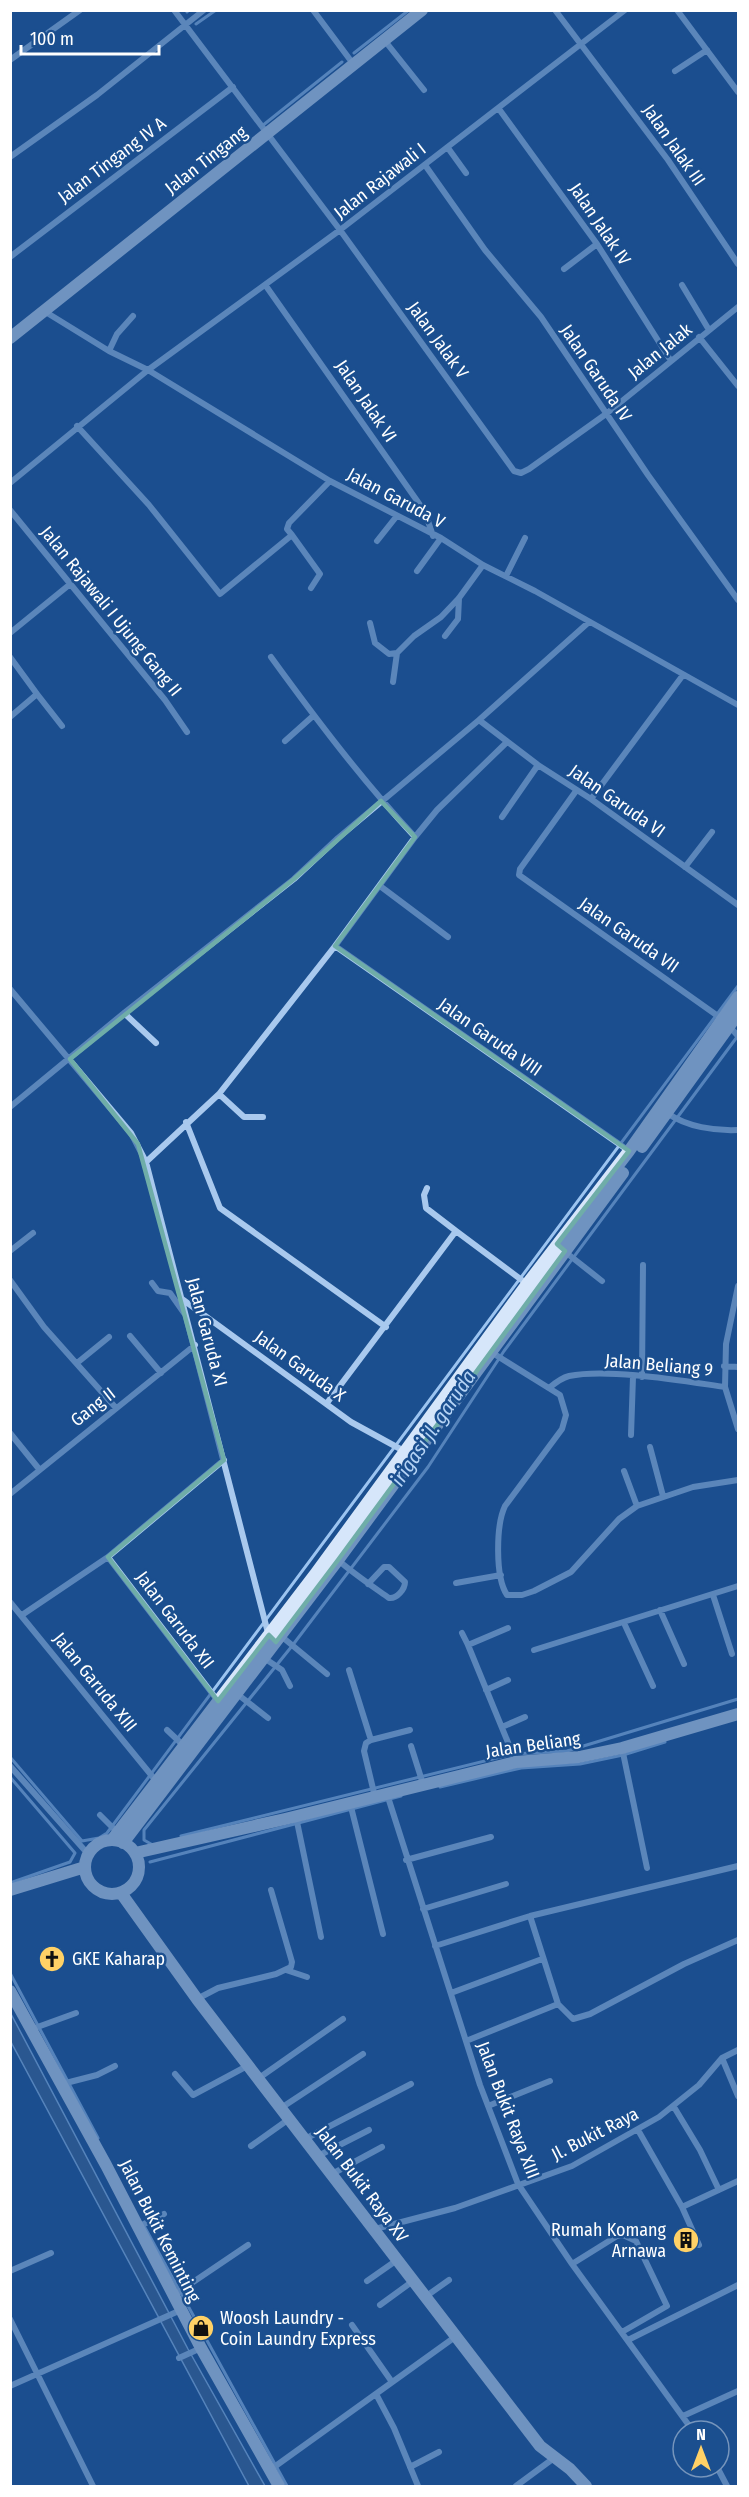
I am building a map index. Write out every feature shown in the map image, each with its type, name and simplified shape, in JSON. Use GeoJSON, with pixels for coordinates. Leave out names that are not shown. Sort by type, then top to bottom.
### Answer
{"type":"FeatureCollection","features":[{"type":"Feature","properties":{"kind":"main road","name":"Jalan Tingang"},"geometry":{"type":"LineString","coordinates":[[10,338],[422,10]]}},
{"type":"Feature","properties":{"kind":"main road"},"geometry":{"type":"LineString","coordinates":[[319,1576],[345,1566],[567,1253],[670,1115],[726,1023],[738,997]]}},
{"type":"Feature","properties":{"kind":"main road"},"geometry":{"type":"LineString","coordinates":[[118,1839],[135,1853],[138,1862],[138,1876],[133,1885],[121,1893],[104,1893],[94,1887],[87,1878],[85,1867],[88,1854],[96,1845],[118,1839],[236,1693],[272,1663],[319,1576],[404,1451],[527,1284],[567,1253],[629,1151],[726,1023],[738,1014]]}},
{"type":"Feature","properties":{"kind":"main road"},"geometry":{"type":"LineString","coordinates":[[118,1839],[156,1781],[218,1701],[282,1641]]}},
{"type":"Feature","properties":{"kind":"main road","name":"Jalan Beliang"},"geometry":{"type":"LineString","coordinates":[[135,1853],[296,1817],[516,1762],[579,1757],[622,1748],[738,1714]]}},
{"type":"Feature","properties":{"kind":"main road"},"geometry":{"type":"LineString","coordinates":[[10,1890],[85,1867]]}},
{"type":"Feature","properties":{"kind":"main road","name":"Jalan Bukit Raya XV"},"geometry":{"type":"LineString","coordinates":[[121,1893],[196,1999],[540,2446],[570,2469],[586,2487]]}},
{"type":"Feature","properties":{"kind":"main road","name":"Jalan Bukit Keminting"},"geometry":{"type":"LineString","coordinates":[[11,1995],[62,2084],[174,2295],[175,2312],[196,2351],[279,2487]]}},
{"type":"Feature","properties":{"kind":"street"},"geometry":{"type":"LineString","coordinates":[[10,60],[80,10]]}},
{"type":"Feature","properties":{"kind":"street"},"geometry":{"type":"LineString","coordinates":[[174,10],[340,231]]}},
{"type":"Feature","properties":{"kind":"street"},"geometry":{"type":"LineString","coordinates":[[10,157],[97,95],[204,10]]}},
{"type":"Feature","properties":{"kind":"street"},"geometry":{"type":"LineString","coordinates":[[313,10],[354,65]]}},
{"type":"Feature","properties":{"kind":"street","name":"Jalan Jalak III"},"geometry":{"type":"LineString","coordinates":[[555,10],[668,160],[738,264]]}},
{"type":"Feature","properties":{"kind":"street","name":"Jalan Rajawali I"},"geometry":{"type":"LineString","coordinates":[[10,483],[148,370],[340,231],[625,10]]}},
{"type":"Feature","properties":{"kind":"street"},"geometry":{"type":"LineString","coordinates":[[677,10],[738,92]]}},
{"type":"Feature","properties":{"kind":"street"},"geometry":{"type":"LineString","coordinates":[[385,40],[424,90]]}},
{"type":"Feature","properties":{"kind":"street"},"geometry":{"type":"LineString","coordinates":[[675,71],[707,50]]}},
{"type":"Feature","properties":{"kind":"street","name":"Jalan Tingang IV A"},"geometry":{"type":"LineString","coordinates":[[10,257],[233,87]]}},
{"type":"Feature","properties":{"kind":"street","name":"Jalan Jalak IV"},"geometry":{"type":"LineString","coordinates":[[499,109],[597,244],[671,361]]}},
{"type":"Feature","properties":{"kind":"street"},"geometry":{"type":"LineString","coordinates":[[448,148],[466,173]]}},
{"type":"Feature","properties":{"kind":"street","name":"Jalan Garuda IV"},"geometry":{"type":"LineString","coordinates":[[425,165],[485,250],[541,317],[606,414],[738,600]]}},
{"type":"Feature","properties":{"kind":"street","name":"Jalan Jalak V"},"geometry":{"type":"LineString","coordinates":[[340,231],[511,468]]}},
{"type":"Feature","properties":{"kind":"street"},"geometry":{"type":"LineString","coordinates":[[564,268],[597,244]]}},
{"type":"Feature","properties":{"kind":"street"},"geometry":{"type":"LineString","coordinates":[[682,285],[709,330]]}},
{"type":"Feature","properties":{"kind":"street","name":"Jalan Jalak VI"},"geometry":{"type":"LineString","coordinates":[[266,286],[425,512],[433,536]]}},
{"type":"Feature","properties":{"kind":"street","name":"Jalan Jalak"},"geometry":{"type":"LineString","coordinates":[[511,468],[521,472],[529,469],[606,414],[738,307]]}},
{"type":"Feature","properties":{"kind":"street","name":"Jalan Garuda V"},"geometry":{"type":"LineString","coordinates":[[44,311],[108,351],[148,370],[330,481],[433,536],[441,538],[483,565],[738,705]]}},
{"type":"Feature","properties":{"kind":"street"},"geometry":{"type":"LineString","coordinates":[[108,351],[117,334],[133,316]]}},
{"type":"Feature","properties":{"kind":"street"},"geometry":{"type":"LineString","coordinates":[[699,337],[738,386]]}},
{"type":"Feature","properties":{"kind":"street"},"geometry":{"type":"LineString","coordinates":[[77,426],[149,505],[220,594],[292,535]]}},
{"type":"Feature","properties":{"kind":"street"},"geometry":{"type":"LineString","coordinates":[[311,588],[320,574],[288,529],[289,523],[330,481]]}},
{"type":"Feature","properties":{"kind":"street","name":"Jalan Rajawali I Ujung Gang II"},"geometry":{"type":"LineString","coordinates":[[10,510],[69,585],[158,691],[187,732]]}},
{"type":"Feature","properties":{"kind":"street"},"geometry":{"type":"LineString","coordinates":[[377,541],[396,516]]}},
{"type":"Feature","properties":{"kind":"street"},"geometry":{"type":"LineString","coordinates":[[417,571],[441,538]]}},
{"type":"Feature","properties":{"kind":"street"},"geometry":{"type":"LineString","coordinates":[[506,576],[525,538]]}},
{"type":"Feature","properties":{"kind":"street"},"geometry":{"type":"LineString","coordinates":[[370,623],[375,643],[389,654],[398,653],[459,598],[483,565]]}},
{"type":"Feature","properties":{"kind":"street"},"geometry":{"type":"LineString","coordinates":[[10,633],[69,585]]}},
{"type":"Feature","properties":{"kind":"street"},"geometry":{"type":"LineString","coordinates":[[445,636],[458,619],[459,598]]}},
{"type":"Feature","properties":{"kind":"street"},"geometry":{"type":"LineString","coordinates":[[10,1107],[124,1013],[294,879],[589,622]]}},
{"type":"Feature","properties":{"kind":"street"},"geometry":{"type":"LineString","coordinates":[[393,682],[398,653]]}},
{"type":"Feature","properties":{"kind":"street"},"geometry":{"type":"LineString","coordinates":[[10,657],[62,726]]}},
{"type":"Feature","properties":{"kind":"street"},"geometry":{"type":"LineString","coordinates":[[271,657],[313,716],[381,801],[415,837]]}},
{"type":"Feature","properties":{"kind":"street"},"geometry":{"type":"LineString","coordinates":[[591,799],[683,675]]}},
{"type":"Feature","properties":{"kind":"street"},"geometry":{"type":"LineString","coordinates":[[10,717],[37,694]]}},
{"type":"Feature","properties":{"kind":"street"},"geometry":{"type":"LineString","coordinates":[[285,741],[313,716]]}},
{"type":"Feature","properties":{"kind":"street","name":"Jalan Garuda VI"},"geometry":{"type":"LineString","coordinates":[[479,720],[538,765],[591,799],[738,905]]}},
{"type":"Feature","properties":{"kind":"street"},"geometry":{"type":"LineString","coordinates":[[146,1162],[186,1122],[219,1094],[335,946],[437,810],[507,742]]}},
{"type":"Feature","properties":{"kind":"street"},"geometry":{"type":"LineString","coordinates":[[502,818],[538,765]]}},
{"type":"Feature","properties":{"kind":"street","name":"Jalan Garuda VII"},"geometry":{"type":"LineString","coordinates":[[576,791],[520,869],[519,875],[726,1023],[738,1036]]}},
{"type":"Feature","properties":{"kind":"street"},"geometry":{"type":"LineString","coordinates":[[685,867],[712,831]]}},
{"type":"Feature","properties":{"kind":"street"},"geometry":{"type":"LineString","coordinates":[[380,886],[448,937]]}},
{"type":"Feature","properties":{"kind":"street","name":"Jalan Garuda VIII"},"geometry":{"type":"LineString","coordinates":[[335,946],[629,1151]]}},
{"type":"Feature","properties":{"kind":"street","name":"Jalan Garuda XI"},"geometry":{"type":"LineString","coordinates":[[10,988],[131,1133],[146,1162],[224,1460],[282,1641]]}},
{"type":"Feature","properties":{"kind":"street"},"geometry":{"type":"LineString","coordinates":[[10,1002],[17,996]]}},
{"type":"Feature","properties":{"kind":"street"},"geometry":{"type":"LineString","coordinates":[[124,1013],[156,1043]]}},
{"type":"Feature","properties":{"kind":"street"},"geometry":{"type":"LineString","coordinates":[[219,1094],[244,1117],[263,1117]]}},
{"type":"Feature","properties":{"kind":"street"},"geometry":{"type":"LineString","coordinates":[[670,1115],[682,1121],[717,1130],[738,1130]]}},
{"type":"Feature","properties":{"kind":"street"},"geometry":{"type":"LineString","coordinates":[[186,1122],[220,1208],[386,1327]]}},
{"type":"Feature","properties":{"kind":"street"},"geometry":{"type":"LineString","coordinates":[[427,1188],[424,1195],[426,1208],[527,1284]]}},
{"type":"Feature","properties":{"kind":"street"},"geometry":{"type":"LineString","coordinates":[[327,1403],[456,1231]]}},
{"type":"Feature","properties":{"kind":"street"},"geometry":{"type":"LineString","coordinates":[[10,1251],[33,1233]]}},
{"type":"Feature","properties":{"kind":"street"},"geometry":{"type":"LineString","coordinates":[[567,1253],[602,1281]]}},
{"type":"Feature","properties":{"kind":"street"},"geometry":{"type":"LineString","coordinates":[[642,1377],[643,1266]]}},
{"type":"Feature","properties":{"kind":"street"},"geometry":{"type":"LineString","coordinates":[[10,1280],[44,1327],[116,1407]]}},
{"type":"Feature","properties":{"kind":"street"},"geometry":{"type":"LineString","coordinates":[[152,1283],[158,1291],[170,1293],[189,1320]]}},
{"type":"Feature","properties":{"kind":"street"},"geometry":{"type":"LineString","coordinates":[[725,1387],[726,1344],[735,1323],[738,1286]]}},
{"type":"Feature","properties":{"kind":"street","name":"Jalan Garuda X"},"geometry":{"type":"LineString","coordinates":[[182,1299],[360,1427],[404,1451]]}},
{"type":"Feature","properties":{"kind":"street"},"geometry":{"type":"LineString","coordinates":[[130,1336],[161,1372]]}},
{"type":"Feature","properties":{"kind":"street"},"geometry":{"type":"LineString","coordinates":[[76,1363],[109,1337]]}},
{"type":"Feature","properties":{"kind":"street","name":"Gang II"},"geometry":{"type":"LineString","coordinates":[[10,1494],[195,1345]]}},
{"type":"Feature","properties":{"kind":"street"},"geometry":{"type":"LineString","coordinates":[[495,1354],[549,1388],[562,1399],[566,1420],[502,1514],[498,1529],[501,1575],[504,1590],[510,1596],[534,1591],[560,1579],[582,1561],[619,1519],[637,1506],[693,1487],[738,1480]]}},
{"type":"Feature","properties":{"kind":"street"},"geometry":{"type":"LineString","coordinates":[[724,1366],[738,1367]]}},
{"type":"Feature","properties":{"kind":"street","name":"Jalan Beliang 9"},"geometry":{"type":"LineString","coordinates":[[549,1388],[563,1378],[582,1374],[642,1377],[725,1387],[738,1429]]}},
{"type":"Feature","properties":{"kind":"street"},"geometry":{"type":"LineString","coordinates":[[631,1435],[633,1377]]}},
{"type":"Feature","properties":{"kind":"street"},"geometry":{"type":"LineString","coordinates":[[12,1437],[39,1469]]}},
{"type":"Feature","properties":{"kind":"street"},"geometry":{"type":"LineString","coordinates":[[650,1447],[663,1496]]}},
{"type":"Feature","properties":{"kind":"street"},"geometry":{"type":"LineString","coordinates":[[22,1615],[108,1557],[224,1460]]}},
{"type":"Feature","properties":{"kind":"street"},"geometry":{"type":"LineString","coordinates":[[624,1471],[637,1506]]}},
{"type":"Feature","properties":{"kind":"street","name":"Jalan Garuda XII"},"geometry":{"type":"LineString","coordinates":[[108,1557],[218,1701]]}},
{"type":"Feature","properties":{"kind":"street"},"geometry":{"type":"LineString","coordinates":[[345,1566],[368,1584],[391,1598],[396,1597],[405,1582],[389,1567],[384,1567],[368,1584]]}},
{"type":"Feature","properties":{"kind":"street"},"geometry":{"type":"LineString","coordinates":[[456,1583],[501,1575]]}},
{"type":"Feature","properties":{"kind":"street"},"geometry":{"type":"LineString","coordinates":[[534,1650],[738,1586]]}},
{"type":"Feature","properties":{"kind":"street"},"geometry":{"type":"LineString","coordinates":[[713,1595],[732,1654]]}},
{"type":"Feature","properties":{"kind":"street","name":"Jalan Garuda XIII"},"geometry":{"type":"LineString","coordinates":[[10,1602],[156,1781]]}},
{"type":"Feature","properties":{"kind":"street"},"geometry":{"type":"LineString","coordinates":[[660,1610],[684,1664]]}},
{"type":"Feature","properties":{"kind":"street"},"geometry":{"type":"LineString","coordinates":[[624,1623],[653,1686]]}},
{"type":"Feature","properties":{"kind":"street"},"geometry":{"type":"LineString","coordinates":[[468,1645],[508,1628]]}},
{"type":"Feature","properties":{"kind":"street"},"geometry":{"type":"LineString","coordinates":[[462,1633],[516,1762]]}},
{"type":"Feature","properties":{"kind":"street"},"geometry":{"type":"LineString","coordinates":[[282,1641],[327,1674]]}},
{"type":"Feature","properties":{"kind":"street"},"geometry":{"type":"LineString","coordinates":[[272,1663],[290,1686]]}},
{"type":"Feature","properties":{"kind":"street"},"geometry":{"type":"LineString","coordinates":[[349,1670],[371,1740],[410,1730]]}},
{"type":"Feature","properties":{"kind":"street"},"geometry":{"type":"LineString","coordinates":[[486,1690],[508,1680]]}},
{"type":"Feature","properties":{"kind":"street"},"geometry":{"type":"LineString","coordinates":[[236,1693],[268,1718]]}},
{"type":"Feature","properties":{"kind":"street"},"geometry":{"type":"LineString","coordinates":[[502,1727],[525,1717]]}},
{"type":"Feature","properties":{"kind":"street"},"geometry":{"type":"LineString","coordinates":[[167,1730],[184,1746]]}},
{"type":"Feature","properties":{"kind":"street","name":"Jalan Bukit Raya XIII"},"geometry":{"type":"LineString","coordinates":[[371,1740],[366,1743],[364,1751],[406,1860],[465,2041],[518,2184],[572,2264],[685,2419]]}},
{"type":"Feature","properties":{"kind":"street"},"geometry":{"type":"LineString","coordinates":[[411,1746],[423,1784]]}},
{"type":"Feature","properties":{"kind":"street"},"geometry":{"type":"LineString","coordinates":[[622,1748],[647,1868]]}},
{"type":"Feature","properties":{"kind":"street"},"geometry":{"type":"LineString","coordinates":[[10,1766],[88,1854]]}},
{"type":"Feature","properties":{"kind":"street"},"geometry":{"type":"LineString","coordinates":[[350,1803],[383,1934]]}},
{"type":"Feature","properties":{"kind":"street"},"geometry":{"type":"LineString","coordinates":[[100,1815],[118,1839]]}},
{"type":"Feature","properties":{"kind":"street"},"geometry":{"type":"LineString","coordinates":[[296,1817],[321,1937]]}},
{"type":"Feature","properties":{"kind":"street"},"geometry":{"type":"LineString","coordinates":[[406,1860],[491,1837]]}},
{"type":"Feature","properties":{"kind":"street"},"geometry":{"type":"LineString","coordinates":[[435,1946],[530,1916],[738,1866]]}},
{"type":"Feature","properties":{"kind":"street"},"geometry":{"type":"LineString","coordinates":[[423,1910],[506,1884]]}},
{"type":"Feature","properties":{"kind":"street"},"geometry":{"type":"LineString","coordinates":[[271,1890],[292,1962],[286,1970]]}},
{"type":"Feature","properties":{"kind":"street"},"geometry":{"type":"LineString","coordinates":[[530,1916],[558,2004],[568,2016],[579,2020],[684,1964],[738,1940]]}},
{"type":"Feature","properties":{"kind":"street"},"geometry":{"type":"LineString","coordinates":[[451,1993],[542,1959]]}},
{"type":"Feature","properties":{"kind":"street"},"geometry":{"type":"LineString","coordinates":[[196,1999],[239,1981],[286,1970],[307,1977]]}},
{"type":"Feature","properties":{"kind":"street"},"geometry":{"type":"LineString","coordinates":[[465,2041],[558,2004]]}},
{"type":"Feature","properties":{"kind":"street"},"geometry":{"type":"LineString","coordinates":[[32,2029],[76,2013]]}},
{"type":"Feature","properties":{"kind":"street"},"geometry":{"type":"LineString","coordinates":[[259,2078],[343,2019]]}},
{"type":"Feature","properties":{"kind":"street","name":"Jl. Bukit Raya"},"geometry":{"type":"LineString","coordinates":[[374,2229],[455,2208],[572,2166],[639,2130],[674,2107],[699,2085],[722,2058],[738,2050]]}},
{"type":"Feature","properties":{"kind":"street"},"geometry":{"type":"LineString","coordinates":[[282,2108],[363,2054]]}},
{"type":"Feature","properties":{"kind":"street"},"geometry":{"type":"LineString","coordinates":[[722,2058],[738,2096]]}},
{"type":"Feature","properties":{"kind":"street"},"geometry":{"type":"LineString","coordinates":[[175,2074],[193,2095],[249,2065]]}},
{"type":"Feature","properties":{"kind":"street"},"geometry":{"type":"LineString","coordinates":[[62,2084],[115,2066]]}},
{"type":"Feature","properties":{"kind":"street"},"geometry":{"type":"LineString","coordinates":[[488,2106],[550,2081]]}},
{"type":"Feature","properties":{"kind":"street"},"geometry":{"type":"LineString","coordinates":[[304,2139],[411,2084]]}},
{"type":"Feature","properties":{"kind":"street"},"geometry":{"type":"LineString","coordinates":[[674,2107],[700,2150],[718,2190]]}},
{"type":"Feature","properties":{"kind":"street"},"geometry":{"type":"LineString","coordinates":[[251,2146],[290,2119]]}},
{"type":"Feature","properties":{"kind":"street"},"geometry":{"type":"LineString","coordinates":[[317,2156],[369,2130]]}},
{"type":"Feature","properties":{"kind":"street"},"geometry":{"type":"LineString","coordinates":[[639,2130],[682,2207],[699,2245]]}},
{"type":"Feature","properties":{"kind":"street"},"geometry":{"type":"LineString","coordinates":[[331,2174],[382,2147]]}},
{"type":"Feature","properties":{"kind":"street"},"geometry":{"type":"LineString","coordinates":[[682,2207],[738,2181]]}},
{"type":"Feature","properties":{"kind":"street"},"geometry":{"type":"LineString","coordinates":[[138,2227],[164,2214]]}},
{"type":"Feature","properties":{"kind":"street"},"geometry":{"type":"LineString","coordinates":[[572,2264],[617,2236],[623,2235],[636,2241],[667,2306],[622,2332]]}},
{"type":"Feature","properties":{"kind":"street"},"geometry":{"type":"LineString","coordinates":[[174,2295],[248,2245]]}},
{"type":"Feature","properties":{"kind":"street"},"geometry":{"type":"LineString","coordinates":[[10,2271],[51,2253]]}},
{"type":"Feature","properties":{"kind":"street"},"geometry":{"type":"LineString","coordinates":[[367,2281],[397,2260]]}},
{"type":"Feature","properties":{"kind":"street"},"geometry":{"type":"LineString","coordinates":[[425,2297],[449,2280]]}},
{"type":"Feature","properties":{"kind":"street"},"geometry":{"type":"LineString","coordinates":[[380,2305],[412,2281]]}},
{"type":"Feature","properties":{"kind":"street"},"geometry":{"type":"LineString","coordinates":[[628,2340],[738,2285]]}},
{"type":"Feature","properties":{"kind":"street"},"geometry":{"type":"LineString","coordinates":[[10,2386],[175,2312]]}},
{"type":"Feature","properties":{"kind":"street"},"geometry":{"type":"LineString","coordinates":[[10,2319],[39,2373],[93,2487]]}},
{"type":"Feature","properties":{"kind":"street"},"geometry":{"type":"LineString","coordinates":[[352,2325],[392,2382]]}},
{"type":"Feature","properties":{"kind":"street"},"geometry":{"type":"LineString","coordinates":[[270,2470],[455,2337]]}},
{"type":"Feature","properties":{"kind":"street"},"geometry":{"type":"LineString","coordinates":[[179,2358],[196,2351]]}},
{"type":"Feature","properties":{"kind":"street"},"geometry":{"type":"LineString","coordinates":[[683,2416],[738,2391]]}},
{"type":"Feature","properties":{"kind":"street"},"geometry":{"type":"LineString","coordinates":[[376,2394],[394,2428],[418,2487]]}},
{"type":"Feature","properties":{"kind":"street"},"geometry":{"type":"LineString","coordinates":[[410,2467],[439,2452]]}},
{"type":"Feature","properties":{"kind":"street"},"geometry":{"type":"LineString","coordinates":[[516,2487],[554,2458]]}},
{"type":"Feature","properties":{"kind":"highlighted area"},"geometry":{"type":"Polygon","coordinates":[[[381,801],[415,837],[335,946],[629,1151],[557,1244],[565,1251],[338,1560],[276,1642],[269,1635],[218,1701],[108,1557],[224,1460],[138,1144],[70,1059],[294,879],[381,801]]]}},
{"type":"Feature","properties":{"kind":"water"},"geometry":{"type":"Polygon","coordinates":[[[10,2012],[188,2349],[265,2486],[249,2486],[11,2042],[10,2012]]]}},
{"type":"Feature","properties":{"kind":"waterway"},"geometry":{"type":"LineString","coordinates":[[196,24],[216,10]]}},
{"type":"Feature","properties":{"kind":"waterway"},"geometry":{"type":"LineString","coordinates":[[354,53],[409,10]]}},
{"type":"Feature","properties":{"kind":"waterway"},"geometry":{"type":"LineString","coordinates":[[262,126],[342,62]]}},
{"type":"Feature","properties":{"kind":"waterway"},"geometry":{"type":"LineString","coordinates":[[10,1757],[82,1841],[99,1838],[107,1833],[738,986]]}},
{"type":"Feature","properties":{"kind":"waterway","name":"irigasi jl. garuda"},"geometry":{"type":"LineString","coordinates":[[151,1844],[144,1840],[144,1830],[292,1646],[428,1467],[504,1351],[737,1037]]}},
{"type":"Feature","properties":{"kind":"waterway"},"geometry":{"type":"LineString","coordinates":[[181,1836],[513,1754],[567,1751],[738,1699]]}},
{"type":"Feature","properties":{"kind":"waterway"},"geometry":{"type":"LineString","coordinates":[[440,1787],[521,1768],[580,1764],[623,1755],[665,1742]]}},
{"type":"Feature","properties":{"kind":"waterway"},"geometry":{"type":"LineString","coordinates":[[10,1777],[75,1853],[70,1862],[10,1883]]}},
{"type":"Feature","properties":{"kind":"waterway"},"geometry":{"type":"LineString","coordinates":[[150,1862],[401,1796]]}},
{"type":"Feature","properties":{"kind":"waterway"},"geometry":{"type":"LineString","coordinates":[[10,1973],[98,2138]]}},
{"type":"Feature","properties":{"kind":"waterway"},"geometry":{"type":"LineString","coordinates":[[143,2224],[287,2486]]}},
{"type":"Feature","properties":{"kind":"place","name":"GKE Kaharap"},"geometry":{"type":"Point","coordinates":[52,1959]}},
{"type":"Feature","properties":{"kind":"place","name":"Rumah Komang Arnawa"},"geometry":{"type":"Point","coordinates":[686,2240]}},
{"type":"Feature","properties":{"kind":"place","name":"Woosh Laundry - Coin Laundry Express"},"geometry":{"type":"Point","coordinates":[201,2328]}}]}
